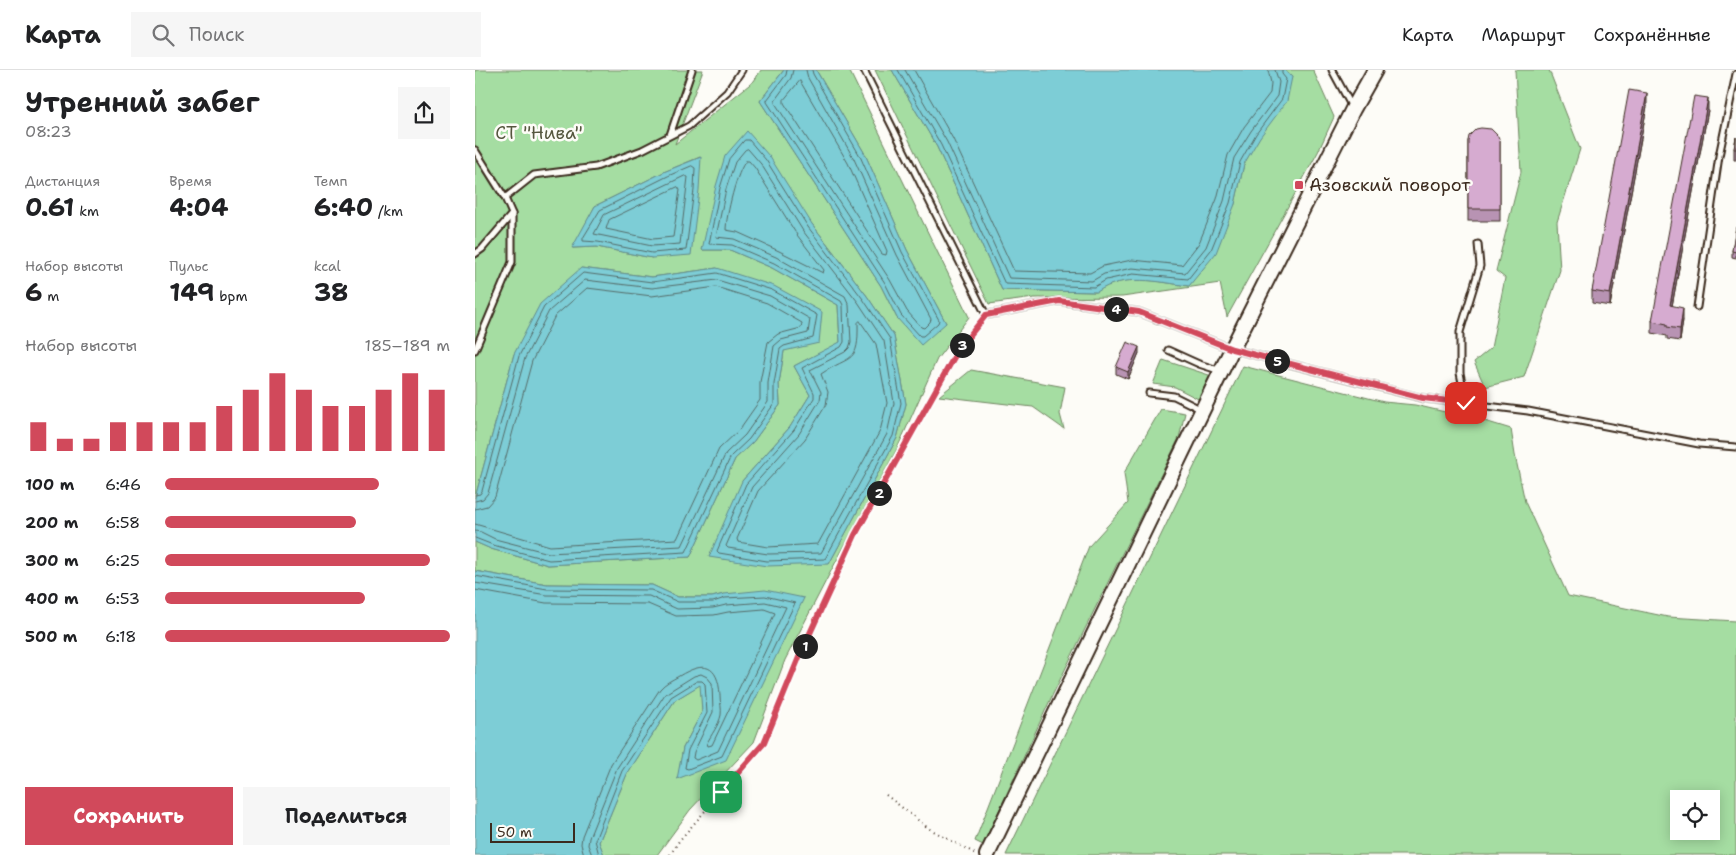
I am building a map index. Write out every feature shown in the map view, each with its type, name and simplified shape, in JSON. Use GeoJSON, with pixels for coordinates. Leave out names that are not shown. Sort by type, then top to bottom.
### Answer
{"type":"FeatureCollection","features":[{"type":"Feature","properties":{"kind":"street"},"geometry":{"type":"LineString","coordinates":[[987,855],[1232,349],[1353,108],[1375,70]]}},
{"type":"Feature","properties":{"kind":"lane"},"geometry":{"type":"LineString","coordinates":[[670,135],[692,70]]}},
{"type":"Feature","properties":{"kind":"lane"},"geometry":{"type":"LineString","coordinates":[[505,198],[534,175],[596,168],[642,150],[689,126],[727,92],[742,70]]}},
{"type":"Feature","properties":{"kind":"lane"},"geometry":{"type":"LineString","coordinates":[[865,70],[986,315],[1059,301],[1130,310],[1232,349],[1423,398],[1528,411],[1699,444],[1736,448]]}},
{"type":"Feature","properties":{"kind":"lane"},"geometry":{"type":"LineString","coordinates":[[1333,70],[1353,108]]}},
{"type":"Feature","properties":{"kind":"lane"},"geometry":{"type":"LineString","coordinates":[[1697,307],[1719,156],[1733,103],[1736,74]]}},
{"type":"Feature","properties":{"kind":"lane"},"geometry":{"type":"LineString","coordinates":[[475,150],[505,198],[511,214],[511,262],[475,350]]}},
{"type":"Feature","properties":{"kind":"lane"},"geometry":{"type":"LineString","coordinates":[[475,254],[482,249],[511,214]]}},
{"type":"Feature","properties":{"kind":"lane"},"geometry":{"type":"LineString","coordinates":[[1466,403],[1460,372],[1460,332],[1480,266],[1478,244]]}},
{"type":"Feature","properties":{"kind":"lane"},"geometry":{"type":"LineString","coordinates":[[1168,350],[1199,364],[1222,371]]}},
{"type":"Feature","properties":{"kind":"lane"},"geometry":{"type":"LineString","coordinates":[[1149,393],[1174,396],[1203,410]]}},
{"type":"Feature","properties":{"kind":"path"},"geometry":{"type":"LineString","coordinates":[[670,855],[679,840],[764,743],[800,655],[855,535],[958,350],[986,315]]}},
{"type":"Feature","properties":{"kind":"path"},"geometry":{"type":"LineString","coordinates":[[886,795],[927,828],[977,855]]}},
{"type":"Feature","properties":{"kind":"green space","name":"СТ \"Нива\""},"geometry":{"type":"Polygon","coordinates":[[[475,70],[703,70],[675,144],[754,81],[761,70],[784,70],[760,101],[881,286],[897,318],[946,323],[907,250],[865,154],[816,70],[849,70],[969,317],[937,359],[897,449],[785,660],[754,742],[690,810],[657,855],[604,855],[599,842],[627,774],[675,700],[701,684],[702,712],[683,748],[678,778],[693,772],[724,594],[712,597],[678,597],[652,585],[547,584],[475,571],[475,542],[491,549],[548,565],[690,557],[735,459],[753,442],[780,405],[779,384],[784,351],[717,268],[652,277],[581,268],[514,354],[475,498],[475,70]],[[700,157],[666,171],[595,206],[573,248],[597,247],[652,258],[700,157]],[[812,224],[702,250],[730,250],[772,268],[838,305],[840,343],[794,366],[810,395],[790,427],[742,481],[829,564],[897,438],[906,404],[894,336],[867,296],[812,224]]]}},
{"type":"Feature","properties":{"kind":"green space"},"geometry":{"type":"Polygon","coordinates":[[[875,70],[892,70],[937,147],[1002,290],[1096,292],[1118,282],[1130,280],[1189,286],[1235,204],[1244,164],[1292,77],[1284,70],[1313,70],[1334,117],[1318,152],[1227,317],[1220,283],[1122,297],[1034,298],[989,304],[875,70]]]}},
{"type":"Feature","properties":{"kind":"green space"},"geometry":{"type":"Polygon","coordinates":[[[1515,70],[1549,70],[1580,149],[1557,222],[1560,270],[1524,377],[1485,387],[1474,362],[1491,348],[1505,278],[1496,271],[1521,172],[1515,70]]]}},
{"type":"Feature","properties":{"kind":"green space"},"geometry":{"type":"Polygon","coordinates":[[[1163,360],[1218,378],[1206,403],[1175,387],[1153,384],[1163,360]]]}},
{"type":"Feature","properties":{"kind":"green space"},"geometry":{"type":"Polygon","coordinates":[[[1243,366],[1384,402],[1415,405],[1511,429],[1525,502],[1568,596],[1668,617],[1736,621],[1736,855],[1006,855],[1243,366]]]}},
{"type":"Feature","properties":{"kind":"green space"},"geometry":{"type":"Polygon","coordinates":[[[971,370],[1065,387],[1060,414],[1064,429],[1033,407],[939,396],[971,370]]]}},
{"type":"Feature","properties":{"kind":"green space"},"geometry":{"type":"Polygon","coordinates":[[[1161,409],[1185,413],[1179,438],[1052,696],[983,845],[975,841],[1089,546],[1128,503],[1124,473],[1161,409]]]}},
{"type":"Feature","properties":{"kind":"water"},"geometry":{"type":"Polygon","coordinates":[[[784,70],[816,70],[865,154],[907,250],[946,323],[921,345],[897,318],[881,286],[760,101],[784,70]]]}},
{"type":"Feature","properties":{"kind":"water"},"geometry":{"type":"Polygon","coordinates":[[[892,70],[1284,70],[1292,77],[1287,101],[1260,137],[1244,164],[1235,204],[1216,253],[1189,286],[1141,280],[1118,282],[1097,292],[1002,290],[937,147],[892,70]]]}},
{"type":"Feature","properties":{"kind":"water"},"geometry":{"type":"Polygon","coordinates":[[[747,131],[770,157],[812,224],[867,296],[894,336],[906,404],[897,438],[829,564],[767,566],[709,557],[742,481],[790,427],[810,395],[794,366],[840,342],[838,305],[772,268],[730,250],[702,250],[716,186],[725,156],[747,131]]]}},
{"type":"Feature","properties":{"kind":"water"},"geometry":{"type":"Polygon","coordinates":[[[701,157],[691,255],[652,258],[597,247],[572,248],[595,206],[666,171],[701,157]]]}},
{"type":"Feature","properties":{"kind":"water"},"geometry":{"type":"Polygon","coordinates":[[[581,268],[652,277],[717,268],[774,286],[822,312],[819,343],[784,351],[779,384],[780,405],[753,442],[735,459],[690,557],[548,565],[491,549],[475,542],[475,498],[514,354],[540,304],[581,268]]]}},
{"type":"Feature","properties":{"kind":"water"},"geometry":{"type":"Polygon","coordinates":[[[475,571],[547,584],[652,585],[678,597],[712,597],[765,590],[804,598],[726,760],[677,779],[683,748],[702,712],[700,685],[675,700],[627,774],[599,842],[604,855],[475,855],[475,571]]]}},
{"type":"Feature","properties":{"kind":"building"},"geometry":{"type":"Polygon","coordinates":[[[1629,90],[1647,93],[1610,294],[1592,291],[1629,90]]]}},
{"type":"Feature","properties":{"kind":"building"},"geometry":{"type":"Polygon","coordinates":[[[1694,96],[1708,98],[1670,305],[1683,308],[1680,329],[1667,327],[1667,324],[1652,321],[1694,96]]]}},
{"type":"Feature","properties":{"kind":"building"},"geometry":{"type":"Polygon","coordinates":[[[1476,129],[1491,129],[1500,141],[1500,209],[1468,209],[1468,141],[1469,136],[1476,129]]]}},
{"type":"Feature","properties":{"kind":"building"},"geometry":{"type":"Polygon","coordinates":[[[1736,227],[1736,252],[1732,251],[1736,227]]]}},
{"type":"Feature","properties":{"kind":"building"},"geometry":{"type":"Polygon","coordinates":[[[1127,342],[1139,347],[1128,372],[1116,367],[1127,342]]]}},
{"type":"Feature","properties":{"kind":"place","name":"Азовский поворот"},"geometry":{"type":"Point","coordinates":[1299,185]}},
{"type":"Feature","properties":{"kind":"route"},"geometry":{"type":"LineString","coordinates":[[721,792],[764,743],[800,655],[855,535],[958,350],[986,315],[1059,301],[1139,312],[1232,349],[1423,398],[1466,403]]}}]}
